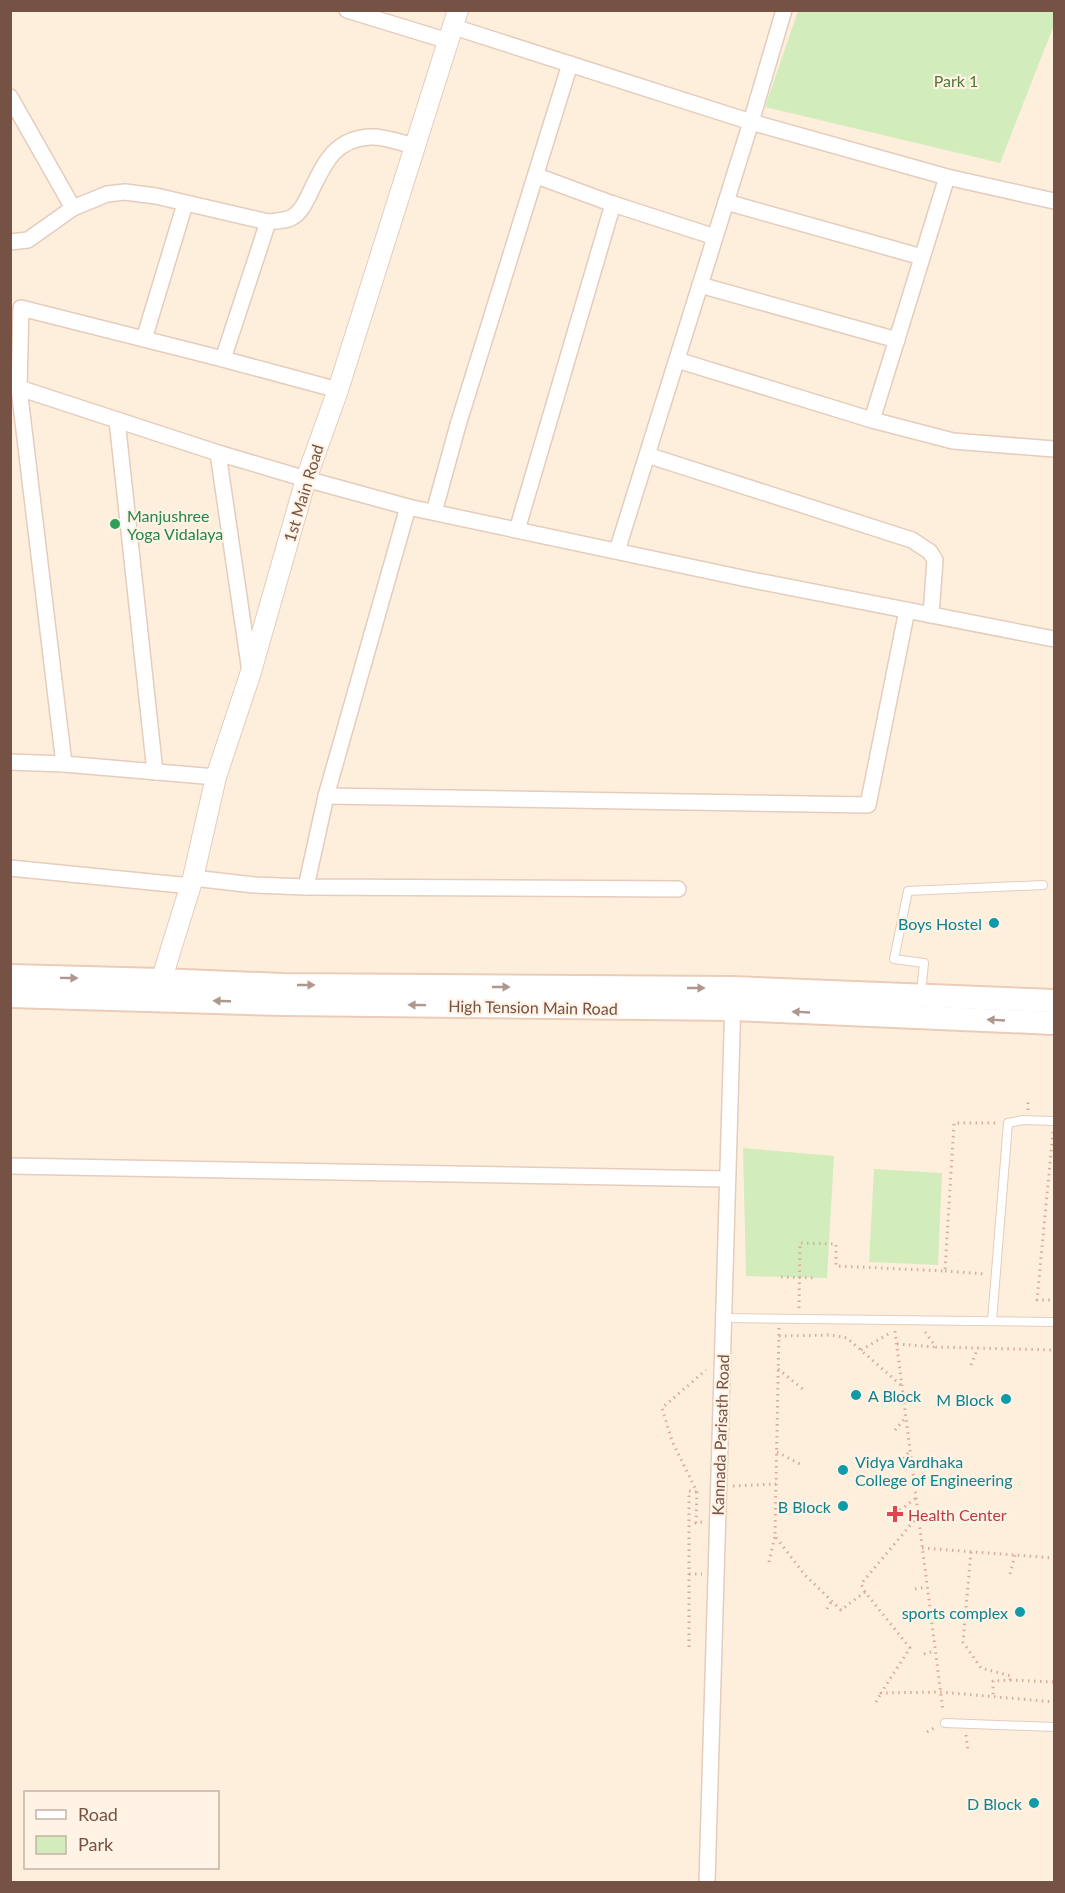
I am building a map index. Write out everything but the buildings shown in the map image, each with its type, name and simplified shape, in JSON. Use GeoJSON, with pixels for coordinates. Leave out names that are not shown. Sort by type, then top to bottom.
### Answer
{"type":"FeatureCollection","features":[{"type":"Feature","properties":{"kind":"main road"},"geometry":{"type":"LineString","coordinates":[[10,976],[158,989]]}},
{"type":"Feature","properties":{"kind":"main road","name":"High Tension Main Road"},"geometry":{"type":"LineString","coordinates":[[10,996],[158,989],[284,1004],[732,999],[1054,1023]]}},
{"type":"Feature","properties":{"kind":"main road"},"geometry":{"type":"LineString","coordinates":[[732,999],[921,995],[1054,1001]]}},
{"type":"Feature","properties":{"kind":"street"},"geometry":{"type":"LineString","coordinates":[[347,10],[453,26],[751,122],[947,177],[1054,201]]}},
{"type":"Feature","properties":{"kind":"street"},"geometry":{"type":"LineString","coordinates":[[617,551],[784,10]]}},
{"type":"Feature","properties":{"kind":"street","name":"1st Main Road"},"geometry":{"type":"LineString","coordinates":[[158,989],[192,882],[216,777],[250,675],[306,479],[338,390],[453,26]]}},
{"type":"Feature","properties":{"kind":"street"},"geometry":{"type":"LineString","coordinates":[[434,512],[458,425],[570,64]]}},
{"type":"Feature","properties":{"kind":"street"},"geometry":{"type":"LineString","coordinates":[[10,97],[73,208]]}},
{"type":"Feature","properties":{"kind":"street"},"geometry":{"type":"LineString","coordinates":[[10,243],[28,240],[73,208],[108,194],[125,192],[156,196],[268,222],[293,217],[302,209],[328,157],[340,146],[356,139],[372,136],[415,146]]}},
{"type":"Feature","properties":{"kind":"street"},"geometry":{"type":"LineString","coordinates":[[537,176],[613,204],[715,237]]}},
{"type":"Feature","properties":{"kind":"street"},"geometry":{"type":"LineString","coordinates":[[872,420],[947,177]]}},
{"type":"Feature","properties":{"kind":"street"},"geometry":{"type":"LineString","coordinates":[[726,202],[922,257]]}},
{"type":"Feature","properties":{"kind":"street"},"geometry":{"type":"LineString","coordinates":[[144,339],[185,204]]}},
{"type":"Feature","properties":{"kind":"street"},"geometry":{"type":"LineString","coordinates":[[517,530],[613,204]]}},
{"type":"Feature","properties":{"kind":"street"},"geometry":{"type":"LineString","coordinates":[[224,359],[268,222]]}},
{"type":"Feature","properties":{"kind":"street"},"geometry":{"type":"LineString","coordinates":[[700,285],[897,340]]}},
{"type":"Feature","properties":{"kind":"street"},"geometry":{"type":"LineString","coordinates":[[64,764],[15,386],[21,308],[338,390]]}},
{"type":"Feature","properties":{"kind":"street"},"geometry":{"type":"LineString","coordinates":[[677,360],[872,420],[953,441],[1054,449]]}},
{"type":"Feature","properties":{"kind":"street"},"geometry":{"type":"LineString","coordinates":[[15,386],[218,453],[408,507],[1054,639]]}},
{"type":"Feature","properties":{"kind":"street"},"geometry":{"type":"LineString","coordinates":[[117,420],[155,772]]}},
{"type":"Feature","properties":{"kind":"street"},"geometry":{"type":"LineString","coordinates":[[218,453],[250,675]]}},
{"type":"Feature","properties":{"kind":"street"},"geometry":{"type":"LineString","coordinates":[[647,455],[912,540],[930,552],[935,560],[931,615]]}},
{"type":"Feature","properties":{"kind":"street"},"geometry":{"type":"LineString","coordinates":[[306,888],[326,796],[408,507]]}},
{"type":"Feature","properties":{"kind":"street"},"geometry":{"type":"LineString","coordinates":[[326,796],[868,805],[907,610]]}},
{"type":"Feature","properties":{"kind":"street"},"geometry":{"type":"LineString","coordinates":[[10,762],[64,764],[216,777]]}},
{"type":"Feature","properties":{"kind":"street"},"geometry":{"type":"LineString","coordinates":[[10,868],[306,888],[678,890]]}},
{"type":"Feature","properties":{"kind":"street","name":"Kannada Parisath Road"},"geometry":{"type":"LineString","coordinates":[[707,1882],[732,999]]}},
{"type":"Feature","properties":{"kind":"street"},"geometry":{"type":"LineString","coordinates":[[10,1166],[727,1179]]}},
{"type":"Feature","properties":{"kind":"lane"},"geometry":{"type":"LineString","coordinates":[[921,995],[924,963],[894,959],[908,891],[1043,885]]}},
{"type":"Feature","properties":{"kind":"lane"},"geometry":{"type":"LineString","coordinates":[[992,1321],[1008,1123],[1023,1120],[1054,1121]]}},
{"type":"Feature","properties":{"kind":"lane"},"geometry":{"type":"LineString","coordinates":[[723,1318],[1054,1322]]}},
{"type":"Feature","properties":{"kind":"lane"},"geometry":{"type":"LineString","coordinates":[[945,1723],[1054,1727]]}},
{"type":"Feature","properties":{"kind":"path"},"geometry":{"type":"LineString","coordinates":[[1054,1121],[1037,1300],[1054,1300]]}},
{"type":"Feature","properties":{"kind":"path"},"geometry":{"type":"LineString","coordinates":[[945,1271],[954,1123],[1008,1123]]}},
{"type":"Feature","properties":{"kind":"path"},"geometry":{"type":"LineString","coordinates":[[799,1319],[800,1243],[836,1244],[836,1266],[996,1275]]}},
{"type":"Feature","properties":{"kind":"path"},"geometry":{"type":"LineString","coordinates":[[781,1277],[816,1278]]}},
{"type":"Feature","properties":{"kind":"path"},"geometry":{"type":"LineString","coordinates":[[769,1562],[775,1536],[779,1318]]}},
{"type":"Feature","properties":{"kind":"path"},"geometry":{"type":"LineString","coordinates":[[917,1320],[936,1347]]}},
{"type":"Feature","properties":{"kind":"path"},"geometry":{"type":"LineString","coordinates":[[861,1350],[895,1330],[945,1723]]}},
{"type":"Feature","properties":{"kind":"path"},"geometry":{"type":"LineString","coordinates":[[779,1336],[831,1335],[847,1338],[902,1386]]}},
{"type":"Feature","properties":{"kind":"path"},"geometry":{"type":"LineString","coordinates":[[897,1344],[1054,1350]]}},
{"type":"Feature","properties":{"kind":"path"},"geometry":{"type":"LineString","coordinates":[[970,1365],[978,1348]]}},
{"type":"Feature","properties":{"kind":"path"},"geometry":{"type":"LineString","coordinates":[[704,1522],[696,1523],[697,1492],[672,1441],[662,1408],[722,1357]]}},
{"type":"Feature","properties":{"kind":"path"},"geometry":{"type":"LineString","coordinates":[[778,1369],[804,1390]]}},
{"type":"Feature","properties":{"kind":"path"},"geometry":{"type":"LineString","coordinates":[[895,1430],[906,1417]]}},
{"type":"Feature","properties":{"kind":"path"},"geometry":{"type":"LineString","coordinates":[[899,1463],[910,1451]]}},
{"type":"Feature","properties":{"kind":"path"},"geometry":{"type":"LineString","coordinates":[[777,1452],[800,1464]]}},
{"type":"Feature","properties":{"kind":"path"},"geometry":{"type":"LineString","coordinates":[[718,1488],[776,1484]]}},
{"type":"Feature","properties":{"kind":"path"},"geometry":{"type":"LineString","coordinates":[[689,1647],[689,1491],[697,1492]]}},
{"type":"Feature","properties":{"kind":"path"},"geometry":{"type":"LineString","coordinates":[[896,1514],[916,1498]]}},
{"type":"Feature","properties":{"kind":"path"},"geometry":{"type":"LineString","coordinates":[[876,1702],[910,1648],[861,1584],[918,1516]]}},
{"type":"Feature","properties":{"kind":"path"},"geometry":{"type":"LineString","coordinates":[[775,1536],[805,1575],[841,1610],[865,1592]]}},
{"type":"Feature","properties":{"kind":"path"},"geometry":{"type":"LineString","coordinates":[[922,1548],[1054,1558]]}},
{"type":"Feature","properties":{"kind":"path"},"geometry":{"type":"LineString","coordinates":[[971,1552],[963,1642],[981,1668],[1011,1676],[1010,1680]]}},
{"type":"Feature","properties":{"kind":"path"},"geometry":{"type":"LineString","coordinates":[[1010,1574],[1015,1555]]}},
{"type":"Feature","properties":{"kind":"path"},"geometry":{"type":"LineString","coordinates":[[915,1589],[927,1587]]}},
{"type":"Feature","properties":{"kind":"path"},"geometry":{"type":"LineString","coordinates":[[827,1609],[831,1602]]}},
{"type":"Feature","properties":{"kind":"path"},"geometry":{"type":"LineString","coordinates":[[924,1654],[935,1651]]}},
{"type":"Feature","properties":{"kind":"path"},"geometry":{"type":"LineString","coordinates":[[993,1697],[993,1681],[1054,1682]]}},
{"type":"Feature","properties":{"kind":"path"},"geometry":{"type":"LineString","coordinates":[[881,1693],[940,1692],[1054,1702]]}},
{"type":"Feature","properties":{"kind":"path"},"geometry":{"type":"LineString","coordinates":[[964,1724],[968,1751]]}},
{"type":"Feature","properties":{"kind":"green space","name":"Park 1"},"geometry":{"type":"Polygon","coordinates":[[[798,11],[1054,11],[1054,25],[1000,163],[765,107],[798,11]]]}},
{"type":"Feature","properties":{"kind":"green space"},"geometry":{"type":"Polygon","coordinates":[[[743,1148],[834,1156],[827,1278],[746,1276],[743,1148]]]}},
{"type":"Feature","properties":{"kind":"green space"},"geometry":{"type":"Polygon","coordinates":[[[874,1169],[942,1173],[938,1265],[869,1262],[874,1169]]]}},
{"type":"Feature","properties":{"kind":"place","name":"Manjushree Yoga Vidalaya"},"geometry":{"type":"Point","coordinates":[115,524]}},
{"type":"Feature","properties":{"kind":"place","name":"Boys Hostel"},"geometry":{"type":"Point","coordinates":[994,923]}},
{"type":"Feature","properties":{"kind":"place","name":"A Block"},"geometry":{"type":"Point","coordinates":[856,1395]}},
{"type":"Feature","properties":{"kind":"place","name":"M Block"},"geometry":{"type":"Point","coordinates":[1006,1399]}},
{"type":"Feature","properties":{"kind":"place","name":"Vidya Vardhaka College of Engineering"},"geometry":{"type":"Point","coordinates":[843,1470]}},
{"type":"Feature","properties":{"kind":"place","name":"B Block"},"geometry":{"type":"Point","coordinates":[843,1506]}},
{"type":"Feature","properties":{"kind":"place","name":"Health Center"},"geometry":{"type":"Point","coordinates":[895,1514]}},
{"type":"Feature","properties":{"kind":"place","name":"sports complex"},"geometry":{"type":"Point","coordinates":[1020,1612]}},
{"type":"Feature","properties":{"kind":"place","name":"D Block"},"geometry":{"type":"Point","coordinates":[1034,1803]}}]}
